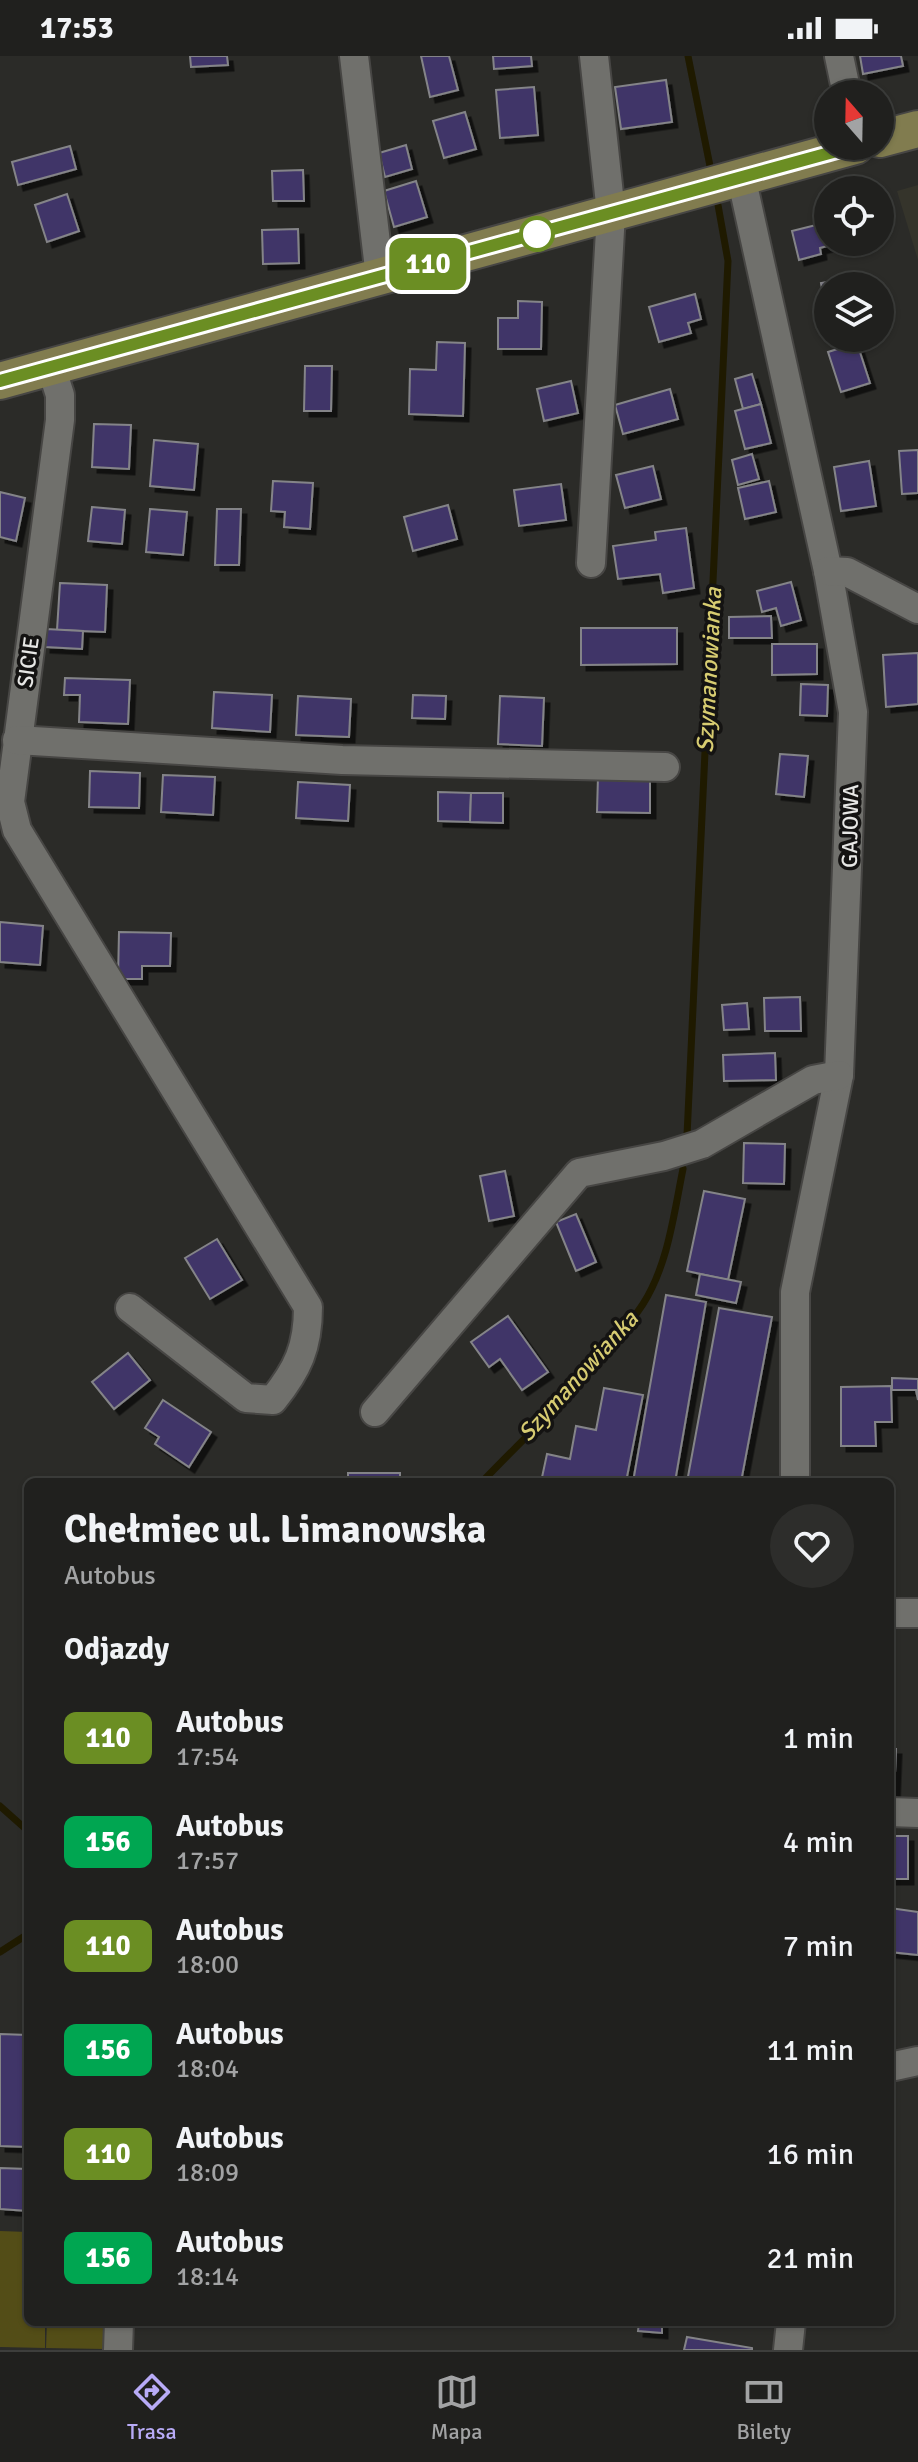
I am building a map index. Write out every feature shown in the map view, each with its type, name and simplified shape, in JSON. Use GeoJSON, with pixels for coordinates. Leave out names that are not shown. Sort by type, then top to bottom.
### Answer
{"type":"FeatureCollection","features":[{"type":"Feature","properties":{"kind":"main road"},"geometry":{"type":"LineString","coordinates":[[894,135],[918,129]]}},
{"type":"Feature","properties":{"kind":"main road"},"geometry":{"type":"LineString","coordinates":[[0,381],[814,157]]}},
{"type":"Feature","properties":{"kind":"street"},"geometry":{"type":"LineString","coordinates":[[354,56],[380,277]]}},
{"type":"Feature","properties":{"kind":"street"},"geometry":{"type":"LineString","coordinates":[[591,563],[611,213],[594,56]]}},
{"type":"Feature","properties":{"kind":"street"},"geometry":{"type":"LineString","coordinates":[[839,56],[844,80]]}},
{"type":"Feature","properties":{"kind":"street","name":"GAJOWA"},"geometry":{"type":"LineString","coordinates":[[741,176],[828,571],[853,712],[839,1075],[795,1292],[795,1478]]}},
{"type":"Feature","properties":{"kind":"street","name":"SICIE"},"geometry":{"type":"LineString","coordinates":[[51,367],[60,395],[60,420],[10,802],[17,830],[308,1307],[308,1339],[290,1379],[273,1400],[246,1398],[130,1308]]}},
{"type":"Feature","properties":{"kind":"street"},"geometry":{"type":"LineString","coordinates":[[828,571],[847,572],[918,609]]}},
{"type":"Feature","properties":{"kind":"street"},"geometry":{"type":"LineString","coordinates":[[17,740],[342,760],[665,767]]}},
{"type":"Feature","properties":{"kind":"street"},"geometry":{"type":"LineString","coordinates":[[375,1412],[579,1173],[664,1156],[702,1144],[813,1080],[839,1075]]}},
{"type":"Feature","properties":{"kind":"street"},"geometry":{"type":"LineString","coordinates":[[894,1613],[918,1613]]}},
{"type":"Feature","properties":{"kind":"street"},"geometry":{"type":"LineString","coordinates":[[894,1812],[918,1813]]}},
{"type":"Feature","properties":{"kind":"street"},"geometry":{"type":"LineString","coordinates":[[894,2066],[918,2061]]}},
{"type":"Feature","properties":{"kind":"street"},"geometry":{"type":"LineString","coordinates":[[118,2350],[119,2326]]}},
{"type":"Feature","properties":{"kind":"street"},"geometry":{"type":"LineString","coordinates":[[788,2350],[791,2326]]}},
{"type":"Feature","properties":{"kind":"shaded area"},"geometry":{"type":"Polygon","coordinates":[[[918,185],[918,260],[897,191],[918,185]]]}},
{"type":"Feature","properties":{"kind":"shaded area"},"geometry":{"type":"Polygon","coordinates":[[[0,2231],[24,2232],[24,2326],[45,2326],[45,2348],[0,2347],[0,2231]]]}},
{"type":"Feature","properties":{"kind":"shaded area"},"geometry":{"type":"Polygon","coordinates":[[[47,2326],[104,2326],[104,2349],[46,2348],[47,2326]]]}},
{"type":"Feature","properties":{"kind":"building"},"geometry":{"type":"Polygon","coordinates":[[[190,56],[227,56],[228,65],[191,67],[190,56]]]}},
{"type":"Feature","properties":{"kind":"building"},"geometry":{"type":"Polygon","coordinates":[[[421,56],[449,56],[458,90],[430,97],[421,56]]]}},
{"type":"Feature","properties":{"kind":"building"},"geometry":{"type":"Polygon","coordinates":[[[493,56],[531,56],[532,66],[494,69],[493,56]]]}},
{"type":"Feature","properties":{"kind":"building"},"geometry":{"type":"Polygon","coordinates":[[[860,56],[901,56],[903,66],[863,74],[860,56]]]}},
{"type":"Feature","properties":{"kind":"building"},"geometry":{"type":"Polygon","coordinates":[[[666,80],[672,122],[621,129],[615,87],[666,80]]]}},
{"type":"Feature","properties":{"kind":"building"},"geometry":{"type":"Polygon","coordinates":[[[534,87],[538,135],[500,138],[496,90],[534,87]]]}},
{"type":"Feature","properties":{"kind":"building"},"geometry":{"type":"Polygon","coordinates":[[[465,112],[476,149],[444,158],[433,121],[465,112]]]}},
{"type":"Feature","properties":{"kind":"building"},"geometry":{"type":"Polygon","coordinates":[[[406,145],[412,169],[385,177],[379,153],[406,145]]]}},
{"type":"Feature","properties":{"kind":"building"},"geometry":{"type":"Polygon","coordinates":[[[70,146],[76,169],[18,185],[12,162],[70,146]]]}},
{"type":"Feature","properties":{"kind":"building"},"geometry":{"type":"Polygon","coordinates":[[[303,170],[304,201],[273,201],[272,171],[303,170]]]}},
{"type":"Feature","properties":{"kind":"building"},"geometry":{"type":"Polygon","coordinates":[[[416,181],[427,217],[394,227],[384,191],[416,181]]]}},
{"type":"Feature","properties":{"kind":"building"},"geometry":{"type":"Polygon","coordinates":[[[67,194],[79,231],[47,242],[35,205],[67,194]]]}},
{"type":"Feature","properties":{"kind":"building"},"geometry":{"type":"Polygon","coordinates":[[[814,226],[814,256],[799,260],[792,231],[814,226]]]}},
{"type":"Feature","properties":{"kind":"building"},"geometry":{"type":"Polygon","coordinates":[[[298,229],[299,263],[263,264],[262,230],[298,229]]]}},
{"type":"Feature","properties":{"kind":"building"},"geometry":{"type":"Polygon","coordinates":[[[695,294],[701,319],[688,323],[691,333],[659,342],[649,307],[695,294]]]}},
{"type":"Feature","properties":{"kind":"building"},"geometry":{"type":"Polygon","coordinates":[[[518,301],[542,302],[541,349],[498,349],[498,318],[518,318],[518,301]]]}},
{"type":"Feature","properties":{"kind":"building"},"geometry":{"type":"Polygon","coordinates":[[[437,342],[465,343],[463,416],[409,414],[410,369],[436,370],[437,342]]]}},
{"type":"Feature","properties":{"kind":"building"},"geometry":{"type":"Polygon","coordinates":[[[828,352],[860,352],[870,383],[841,392],[828,352]]]}},
{"type":"Feature","properties":{"kind":"building"},"geometry":{"type":"Polygon","coordinates":[[[305,366],[332,366],[331,411],[304,411],[305,366]]]}},
{"type":"Feature","properties":{"kind":"building"},"geometry":{"type":"Polygon","coordinates":[[[752,374],[761,404],[743,409],[735,379],[752,374]]]}},
{"type":"Feature","properties":{"kind":"building"},"geometry":{"type":"Polygon","coordinates":[[[571,381],[578,413],[544,421],[537,389],[571,381]]]}},
{"type":"Feature","properties":{"kind":"building"},"geometry":{"type":"Polygon","coordinates":[[[670,389],[678,419],[623,434],[615,405],[670,389]]]}},
{"type":"Feature","properties":{"kind":"building"},"geometry":{"type":"Polygon","coordinates":[[[761,404],[771,443],[745,449],[735,411],[761,404]]]}},
{"type":"Feature","properties":{"kind":"building"},"geometry":{"type":"Polygon","coordinates":[[[94,424],[131,425],[129,469],[92,467],[94,424]]]}},
{"type":"Feature","properties":{"kind":"building"},"geometry":{"type":"Polygon","coordinates":[[[154,440],[198,444],[194,490],[150,486],[154,440]]]}},
{"type":"Feature","properties":{"kind":"building"},"geometry":{"type":"Polygon","coordinates":[[[918,450],[918,493],[902,494],[899,451],[918,450]]]}},
{"type":"Feature","properties":{"kind":"building"},"geometry":{"type":"Polygon","coordinates":[[[752,454],[759,479],[738,485],[732,460],[752,454]]]}},
{"type":"Feature","properties":{"kind":"building"},"geometry":{"type":"Polygon","coordinates":[[[869,461],[876,506],[841,511],[834,467],[869,461]]]}},
{"type":"Feature","properties":{"kind":"building"},"geometry":{"type":"Polygon","coordinates":[[[653,466],[661,499],[625,508],[616,475],[653,466]]]}},
{"type":"Feature","properties":{"kind":"building"},"geometry":{"type":"Polygon","coordinates":[[[273,481],[313,483],[310,529],[284,527],[285,512],[271,511],[273,481]]]}},
{"type":"Feature","properties":{"kind":"building"},"geometry":{"type":"Polygon","coordinates":[[[769,481],[776,512],[745,519],[738,488],[769,481]]]}},
{"type":"Feature","properties":{"kind":"building"},"geometry":{"type":"Polygon","coordinates":[[[561,484],[566,520],[519,526],[514,490],[561,484]]]}},
{"type":"Feature","properties":{"kind":"building"},"geometry":{"type":"Polygon","coordinates":[[[0,492],[25,498],[16,541],[0,537],[0,492]]]}},
{"type":"Feature","properties":{"kind":"building"},"geometry":{"type":"Polygon","coordinates":[[[448,505],[457,539],[413,551],[404,517],[448,505]]]}},
{"type":"Feature","properties":{"kind":"building"},"geometry":{"type":"Polygon","coordinates":[[[92,507],[125,510],[122,544],[88,541],[92,507]]]}},
{"type":"Feature","properties":{"kind":"building"},"geometry":{"type":"Polygon","coordinates":[[[150,509],[187,512],[183,555],[146,552],[150,509]]]}},
{"type":"Feature","properties":{"kind":"building"},"geometry":{"type":"Polygon","coordinates":[[[217,509],[241,509],[239,565],[215,565],[217,509]]]}},
{"type":"Feature","properties":{"kind":"building"},"geometry":{"type":"Polygon","coordinates":[[[686,528],[694,588],[663,593],[660,574],[618,579],[613,546],[656,540],[655,532],[686,528]]]}},
{"type":"Feature","properties":{"kind":"building"},"geometry":{"type":"Polygon","coordinates":[[[791,582],[801,620],[781,626],[776,608],[762,612],[757,591],[791,582]]]}},
{"type":"Feature","properties":{"kind":"building"},"geometry":{"type":"Polygon","coordinates":[[[60,583],[107,585],[105,632],[57,630],[60,583]]]}},
{"type":"Feature","properties":{"kind":"building"},"geometry":{"type":"Polygon","coordinates":[[[771,616],[772,638],[729,638],[729,617],[771,616]]]}},
{"type":"Feature","properties":{"kind":"building"},"geometry":{"type":"Polygon","coordinates":[[[581,628],[677,628],[677,664],[581,665],[581,628]]]}},
{"type":"Feature","properties":{"kind":"building"},"geometry":{"type":"Polygon","coordinates":[[[46,629],[83,631],[82,649],[45,647],[46,629]]]}},
{"type":"Feature","properties":{"kind":"building"},"geometry":{"type":"Polygon","coordinates":[[[772,644],[817,644],[817,674],[772,675],[772,644]]]}},
{"type":"Feature","properties":{"kind":"building"},"geometry":{"type":"Polygon","coordinates":[[[918,653],[918,704],[886,707],[883,655],[918,653]]]}},
{"type":"Feature","properties":{"kind":"building"},"geometry":{"type":"Polygon","coordinates":[[[65,678],[130,680],[128,724],[79,722],[80,695],[64,695],[65,678]]]}},
{"type":"Feature","properties":{"kind":"building"},"geometry":{"type":"Polygon","coordinates":[[[801,684],[828,685],[827,716],[800,715],[801,684]]]}},
{"type":"Feature","properties":{"kind":"building"},"geometry":{"type":"Polygon","coordinates":[[[214,692],[272,695],[270,732],[212,728],[214,692]]]}},
{"type":"Feature","properties":{"kind":"building"},"geometry":{"type":"Polygon","coordinates":[[[413,695],[446,696],[445,719],[412,718],[413,695]]]}},
{"type":"Feature","properties":{"kind":"building"},"geometry":{"type":"Polygon","coordinates":[[[298,696],[351,699],[349,737],[296,735],[298,696]]]}},
{"type":"Feature","properties":{"kind":"building"},"geometry":{"type":"Polygon","coordinates":[[[500,696],[544,698],[542,746],[498,744],[500,696]]]}},
{"type":"Feature","properties":{"kind":"building"},"geometry":{"type":"Polygon","coordinates":[[[780,754],[808,756],[804,797],[776,794],[780,754]]]}},
{"type":"Feature","properties":{"kind":"building"},"geometry":{"type":"Polygon","coordinates":[[[90,771],[140,773],[139,808],[89,807],[90,771]]]}},
{"type":"Feature","properties":{"kind":"building"},"geometry":{"type":"Polygon","coordinates":[[[163,775],[215,777],[213,815],[161,812],[163,775]]]}},
{"type":"Feature","properties":{"kind":"building"},"geometry":{"type":"Polygon","coordinates":[[[598,776],[650,777],[650,813],[597,812],[598,776]]]}},
{"type":"Feature","properties":{"kind":"building"},"geometry":{"type":"Polygon","coordinates":[[[298,782],[350,785],[348,821],[296,818],[298,782]]]}},
{"type":"Feature","properties":{"kind":"building"},"geometry":{"type":"Polygon","coordinates":[[[438,792],[471,793],[470,822],[438,821],[438,792]]]}},
{"type":"Feature","properties":{"kind":"building"},"geometry":{"type":"Polygon","coordinates":[[[471,793],[503,793],[503,823],[470,822],[471,793]]]}},
{"type":"Feature","properties":{"kind":"building"},"geometry":{"type":"Polygon","coordinates":[[[0,922],[43,926],[40,965],[0,962],[0,922]]]}},
{"type":"Feature","properties":{"kind":"building"},"geometry":{"type":"Polygon","coordinates":[[[119,932],[171,933],[170,966],[142,966],[142,979],[118,979],[119,932]]]}},
{"type":"Feature","properties":{"kind":"building"},"geometry":{"type":"Polygon","coordinates":[[[800,997],[801,1031],[765,1031],[764,998],[800,997]]]}},
{"type":"Feature","properties":{"kind":"building"},"geometry":{"type":"Polygon","coordinates":[[[747,1003],[749,1029],[724,1030],[722,1005],[747,1003]]]}},
{"type":"Feature","properties":{"kind":"building"},"geometry":{"type":"Polygon","coordinates":[[[775,1053],[776,1080],[724,1081],[723,1055],[775,1053]]]}},
{"type":"Feature","properties":{"kind":"building"},"geometry":{"type":"Polygon","coordinates":[[[744,1143],[785,1144],[784,1184],[743,1183],[744,1143]]]}},
{"type":"Feature","properties":{"kind":"building"},"geometry":{"type":"Polygon","coordinates":[[[505,1171],[514,1216],[489,1221],[480,1176],[505,1171]]]}},
{"type":"Feature","properties":{"kind":"building"},"geometry":{"type":"Polygon","coordinates":[[[704,1191],[745,1199],[728,1280],[687,1271],[704,1191]]]}},
{"type":"Feature","properties":{"kind":"building"},"geometry":{"type":"Polygon","coordinates":[[[576,1214],[596,1262],[576,1271],[556,1222],[576,1214]]]}},
{"type":"Feature","properties":{"kind":"building"},"geometry":{"type":"Polygon","coordinates":[[[217,1239],[242,1280],[210,1299],[185,1258],[217,1239]]]}},
{"type":"Feature","properties":{"kind":"building"},"geometry":{"type":"Polygon","coordinates":[[[700,1274],[741,1282],[736,1303],[696,1295],[700,1274]]]}},
{"type":"Feature","properties":{"kind":"building"},"geometry":{"type":"Polygon","coordinates":[[[666,1295],[706,1302],[676,1478],[634,1478],[666,1295]]]}},
{"type":"Feature","properties":{"kind":"building"},"geometry":{"type":"Polygon","coordinates":[[[719,1308],[772,1317],[742,1478],[688,1478],[719,1308]]]}},
{"type":"Feature","properties":{"kind":"building"},"geometry":{"type":"Polygon","coordinates":[[[508,1316],[548,1372],[522,1390],[500,1359],[489,1367],[471,1342],[508,1316]]]}},
{"type":"Feature","properties":{"kind":"building"},"geometry":{"type":"Polygon","coordinates":[[[128,1353],[150,1380],[114,1409],[92,1382],[128,1353]]]}},
{"type":"Feature","properties":{"kind":"building"},"geometry":{"type":"Polygon","coordinates":[[[892,1378],[918,1379],[918,1400],[916,1390],[892,1390],[892,1378]]]}},
{"type":"Feature","properties":{"kind":"building"},"geometry":{"type":"Polygon","coordinates":[[[891,1386],[892,1422],[875,1422],[876,1446],[841,1446],[841,1387],[891,1386]]]}},
{"type":"Feature","properties":{"kind":"building"},"geometry":{"type":"Polygon","coordinates":[[[604,1388],[643,1395],[627,1478],[542,1478],[547,1454],[570,1459],[576,1426],[596,1430],[604,1388]]]}},
{"type":"Feature","properties":{"kind":"building"},"geometry":{"type":"Polygon","coordinates":[[[163,1400],[211,1432],[189,1467],[155,1444],[159,1437],[145,1428],[163,1400]]]}},
{"type":"Feature","properties":{"kind":"building"},"geometry":{"type":"Polygon","coordinates":[[[348,1473],[400,1473],[400,1478],[348,1478],[348,1473]]]}},
{"type":"Feature","properties":{"kind":"building"},"geometry":{"type":"Polygon","coordinates":[[[894,1749],[896,1749],[894,1797],[894,1749]]]}},
{"type":"Feature","properties":{"kind":"building"},"geometry":{"type":"Polygon","coordinates":[[[894,1836],[908,1836],[908,1879],[894,1879],[894,1836]]]}},
{"type":"Feature","properties":{"kind":"building"},"geometry":{"type":"Polygon","coordinates":[[[894,1909],[918,1912],[918,1955],[894,1952],[894,1909]]]}},
{"type":"Feature","properties":{"kind":"building"},"geometry":{"type":"Polygon","coordinates":[[[0,2034],[24,2035],[24,2147],[0,2146],[0,2034]]]}},
{"type":"Feature","properties":{"kind":"building"},"geometry":{"type":"Polygon","coordinates":[[[0,2168],[24,2169],[24,2211],[0,2209],[0,2168]]]}},
{"type":"Feature","properties":{"kind":"building"},"geometry":{"type":"Polygon","coordinates":[[[639,2326],[662,2326],[662,2333],[638,2331],[639,2326]]]}},
{"type":"Feature","properties":{"kind":"building"},"geometry":{"type":"Polygon","coordinates":[[[687,2337],[752,2348],[752,2350],[684,2350],[687,2337]]]}},
{"type":"Feature","properties":{"kind":"waterway","name":"Szymanowianka"},"geometry":{"type":"LineString","coordinates":[[688,56],[710,166]]}},
{"type":"Feature","properties":{"kind":"waterway","name":"Szymanowianka"},"geometry":{"type":"LineString","coordinates":[[687,1136],[728,261],[718,205]]}},
{"type":"Feature","properties":{"kind":"waterway","name":"Szymanowianka"},"geometry":{"type":"LineString","coordinates":[[486,1478],[607,1352],[643,1304],[659,1273],[683,1169]]}},
{"type":"Feature","properties":{"kind":"waterway"},"geometry":{"type":"LineString","coordinates":[[0,1806],[24,1827]]}},
{"type":"Feature","properties":{"kind":"waterway","name":"Szymanowianka"},"geometry":{"type":"LineString","coordinates":[[0,1952],[24,1937]]}},
{"type":"Feature","properties":{"kind":"bus line","name":"110"},"geometry":{"type":"LineString","coordinates":[[0,381],[814,157]]}}]}
